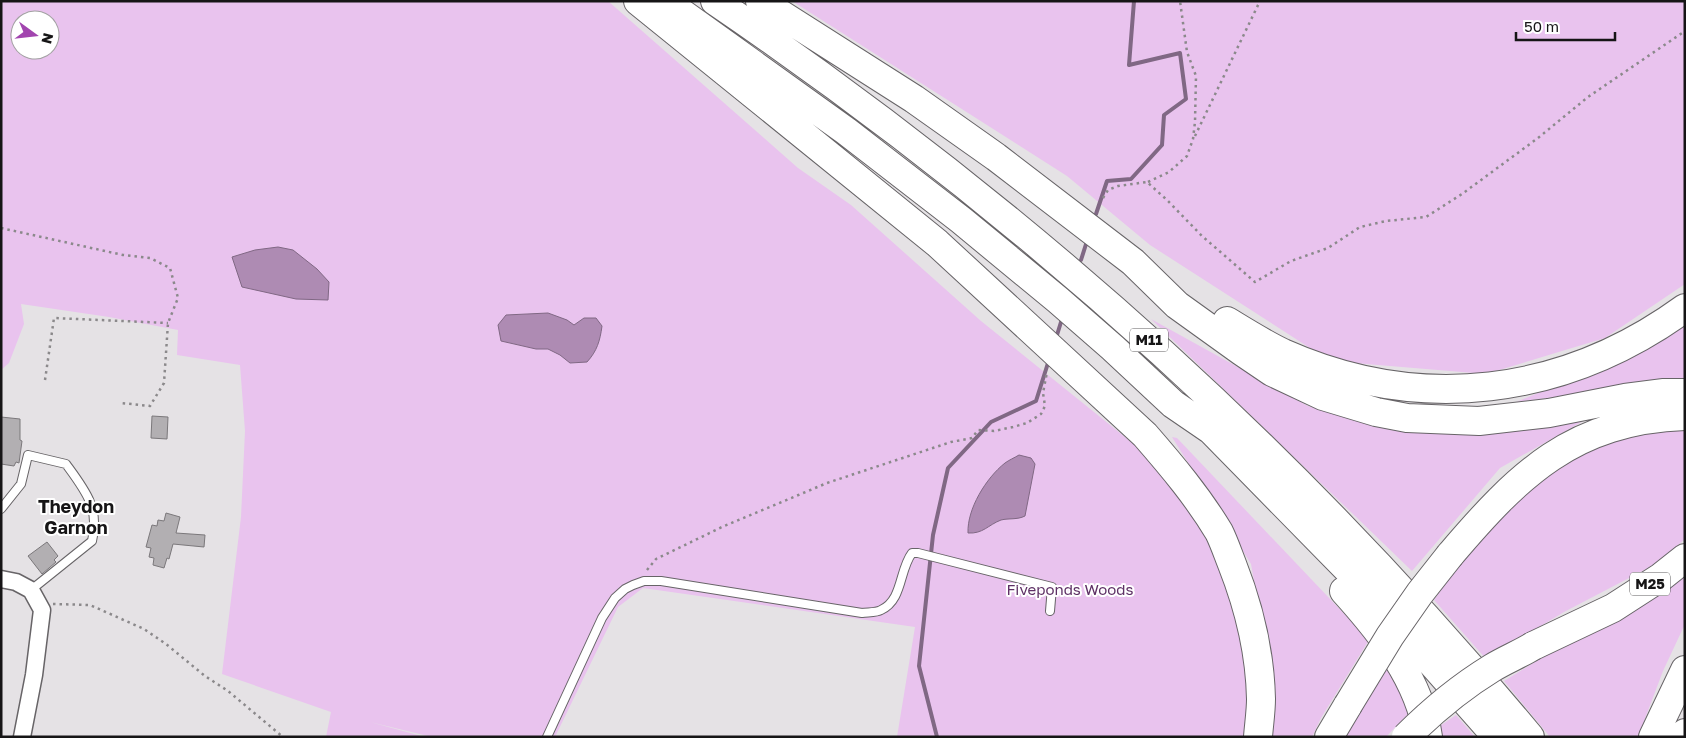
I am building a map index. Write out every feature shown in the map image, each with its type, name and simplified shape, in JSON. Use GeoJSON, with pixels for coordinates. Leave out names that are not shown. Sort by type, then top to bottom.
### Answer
{"type":"FeatureCollection","features":[{"type":"Feature","properties":{"kind":"highway"},"geometry":{"type":"LineString","coordinates":[[638,1],[937,243],[1145,435],[1169,462],[1195,494],[1220,534],[1249,613],[1258,658],[1261,700],[1258,737]]}},
{"type":"Feature","properties":{"kind":"highway","name":"M11"},"geometry":{"type":"LineString","coordinates":[[665,1],[832,120],[961,220],[1058,300],[1173,404],[1211,430],[1363,585],[1497,737]]}},
{"type":"Feature","properties":{"kind":"highway","name":"M11"},"geometry":{"type":"LineString","coordinates":[[715,1],[857,103],[960,182],[1129,322],[1210,396],[1342,527],[1432,624],[1530,737]]}},
{"type":"Feature","properties":{"kind":"highway"},"geometry":{"type":"LineString","coordinates":[[760,1],[953,126],[1051,198],[1133,262],[1177,305],[1272,372],[1323,396],[1376,412],[1407,418],[1479,421],[1549,413],[1625,398],[1664,393],[1685,393]]}},
{"type":"Feature","properties":{"kind":"highway"},"geometry":{"type":"LineString","coordinates":[[1133,262],[1180,288],[1251,336],[1282,352],[1346,376],[1385,385],[1409,388],[1494,387],[1556,373],[1613,352],[1685,308]]}},
{"type":"Feature","properties":{"kind":"highway"},"geometry":{"type":"LineString","coordinates":[[1173,404],[1196,438],[1237,476],[1363,612],[1406,671],[1422,708],[1428,737]]}},
{"type":"Feature","properties":{"kind":"highway"},"geometry":{"type":"LineString","coordinates":[[1329,737],[1390,636],[1420,593],[1450,555],[1513,486],[1540,463],[1587,437],[1620,425],[1655,418],[1685,416]]}},
{"type":"Feature","properties":{"kind":"highway","name":"M25"},"geometry":{"type":"LineString","coordinates":[[1614,608],[1661,577],[1685,558]]}},
{"type":"Feature","properties":{"kind":"highway","name":"M25"},"geometry":{"type":"LineString","coordinates":[[1614,608],[1637,601],[1672,580],[1685,568]]}},
{"type":"Feature","properties":{"kind":"highway"},"geometry":{"type":"LineString","coordinates":[[1406,737],[1441,706],[1493,667],[1614,608]]}},
{"type":"Feature","properties":{"kind":"highway"},"geometry":{"type":"LineString","coordinates":[[1653,737],[1685,670]]}},
{"type":"Feature","properties":{"kind":"highway"},"geometry":{"type":"LineString","coordinates":[[1683,737],[1685,733]]}},
{"type":"Feature","properties":{"kind":"street"},"geometry":{"type":"LineString","coordinates":[[1,579],[16,582],[30,590],[40,604],[42,616],[34,675],[22,737]]}},
{"type":"Feature","properties":{"kind":"lane"},"geometry":{"type":"LineString","coordinates":[[1,509],[22,484],[28,455],[66,464],[86,491],[94,511],[95,530],[92,541],[30,590]]}},
{"type":"Feature","properties":{"kind":"lane"},"geometry":{"type":"LineString","coordinates":[[547,737],[602,618],[615,598],[624,589],[644,581],[661,581],[862,613],[880,611],[893,602],[907,560],[912,553],[924,554],[1052,587],[1050,611]]}},
{"type":"Feature","properties":{"kind":"path"},"geometry":{"type":"LineString","coordinates":[[1180,1],[1187,52],[1196,76],[1193,139]]}},
{"type":"Feature","properties":{"kind":"path"},"geometry":{"type":"LineString","coordinates":[[1103,198],[1108,190],[1118,186],[1147,182],[1169,172],[1187,156],[1193,139],[1260,1]]}},
{"type":"Feature","properties":{"kind":"path"},"geometry":{"type":"LineString","coordinates":[[1147,182],[1202,236],[1256,282],[1291,261],[1328,248],[1360,228],[1386,221],[1426,217],[1462,194],[1538,138],[1588,97],[1685,31]]}},
{"type":"Feature","properties":{"kind":"path"},"geometry":{"type":"LineString","coordinates":[[1,228],[123,255],[150,258],[170,268],[178,298],[168,323],[164,383],[150,406],[121,403]]}},
{"type":"Feature","properties":{"kind":"path"},"geometry":{"type":"LineString","coordinates":[[44,380],[54,318],[168,323]]}},
{"type":"Feature","properties":{"kind":"path"},"geometry":{"type":"LineString","coordinates":[[644,581],[648,570],[656,559],[722,526],[827,483],[951,442],[972,438],[978,430],[994,431],[1027,422],[1041,414],[1045,406],[1043,393],[1047,372]]}},
{"type":"Feature","properties":{"kind":"path"},"geometry":{"type":"LineString","coordinates":[[40,604],[90,605],[144,629],[166,644],[205,676],[228,691],[283,737]]}},
{"type":"Feature","properties":{"kind":"green space","name":"Fiveponds Woods"},"geometry":{"type":"Polygon","coordinates":[[[1,1],[608,1],[798,168],[851,205],[981,321],[1161,466],[1211,542],[1242,620],[1253,688],[1249,737],[897,737],[915,627],[643,588],[618,607],[555,737],[432,737],[370,722],[425,737],[326,737],[331,712],[222,674],[241,517],[245,431],[240,365],[177,355],[178,330],[109,317],[21,304],[24,324],[9,363],[1,370],[1,1]]]}},
{"type":"Feature","properties":{"kind":"green space"},"geometry":{"type":"Polygon","coordinates":[[[792,1],[1685,1],[1685,284],[1605,338],[1486,374],[1330,361],[1150,245],[1067,176],[792,1]]]}},
{"type":"Feature","properties":{"kind":"green space"},"geometry":{"type":"Polygon","coordinates":[[[1151,319],[1308,406],[1415,433],[1527,426],[1592,416],[1500,468],[1412,571],[1151,319]]]}},
{"type":"Feature","properties":{"kind":"green space"},"geometry":{"type":"Polygon","coordinates":[[[1685,320],[1685,380],[1516,402],[1621,359],[1685,320]]]}},
{"type":"Feature","properties":{"kind":"green space"},"geometry":{"type":"Polygon","coordinates":[[[1685,425],[1685,539],[1654,565],[1564,612],[1486,659],[1434,600],[1471,547],[1505,506],[1581,446],[1685,425]]]}},
{"type":"Feature","properties":{"kind":"green space"},"geometry":{"type":"Polygon","coordinates":[[[1172,437],[1177,438],[1369,640],[1321,718],[1312,737],[1266,737],[1270,670],[1251,564],[1172,437]]]}},
{"type":"Feature","properties":{"kind":"green space"},"geometry":{"type":"Polygon","coordinates":[[[1685,577],[1685,624],[1663,671],[1638,737],[1550,737],[1504,681],[1561,646],[1661,594],[1685,577]]]}},
{"type":"Feature","properties":{"kind":"green space"},"geometry":{"type":"Polygon","coordinates":[[[1386,665],[1402,696],[1408,714],[1386,737],[1344,737],[1386,665]]]}},
{"type":"Feature","properties":{"kind":"green space"},"geometry":{"type":"Polygon","coordinates":[[[1456,715],[1475,737],[1440,737],[1440,726],[1456,715]]]}},
{"type":"Feature","properties":{"kind":"shaded area"},"geometry":{"type":"Polygon","coordinates":[[[278,247],[293,250],[317,269],[329,282],[328,300],[296,299],[242,287],[232,257],[255,250],[278,247]]]}},
{"type":"Feature","properties":{"kind":"shaded area"},"geometry":{"type":"Polygon","coordinates":[[[548,313],[567,320],[574,325],[584,318],[596,318],[602,326],[598,346],[587,362],[570,363],[548,349],[536,349],[501,341],[498,325],[506,315],[548,313]]]}},
{"type":"Feature","properties":{"kind":"shaded area"},"geometry":{"type":"Polygon","coordinates":[[[1019,455],[1031,458],[1035,464],[1025,516],[1001,520],[982,531],[968,533],[974,504],[985,485],[998,469],[1019,455]]]}},
{"type":"Feature","properties":{"kind":"building"},"geometry":{"type":"Polygon","coordinates":[[[152,416],[168,417],[167,439],[151,438],[152,416]]]}},
{"type":"Feature","properties":{"kind":"building"},"geometry":{"type":"Polygon","coordinates":[[[1,417],[20,419],[20,440],[22,441],[19,463],[16,462],[14,466],[1,464],[1,417]]]}},
{"type":"Feature","properties":{"kind":"building"},"geometry":{"type":"Polygon","coordinates":[[[166,513],[180,517],[176,533],[205,535],[204,547],[173,544],[169,559],[167,558],[164,568],[153,565],[154,558],[149,557],[151,548],[146,547],[152,525],[157,526],[158,520],[164,521],[166,513]]]}},
{"type":"Feature","properties":{"kind":"building"},"geometry":{"type":"Polygon","coordinates":[[[47,542],[58,556],[54,560],[56,562],[42,574],[28,556],[47,542]]]}},
{"type":"Feature","properties":{"kind":"waterway"},"geometry":{"type":"LineString","coordinates":[[1096,214],[1107,181],[1131,179],[1162,145],[1164,115],[1186,99],[1180,53],[1129,65],[1134,1]]}},
{"type":"Feature","properties":{"kind":"waterway"},"geometry":{"type":"LineString","coordinates":[[1081,260],[1087,241]]}},
{"type":"Feature","properties":{"kind":"waterway"},"geometry":{"type":"LineString","coordinates":[[1057,335],[1061,322]]}},
{"type":"Feature","properties":{"kind":"waterway"},"geometry":{"type":"LineString","coordinates":[[937,737],[919,666],[933,535],[948,468],[991,422],[1036,401],[1048,363]]}},
{"type":"Feature","properties":{"kind":"district","name":"Theydon Garnon"},"geometry":{"type":"Point","coordinates":[76,517]}}]}
